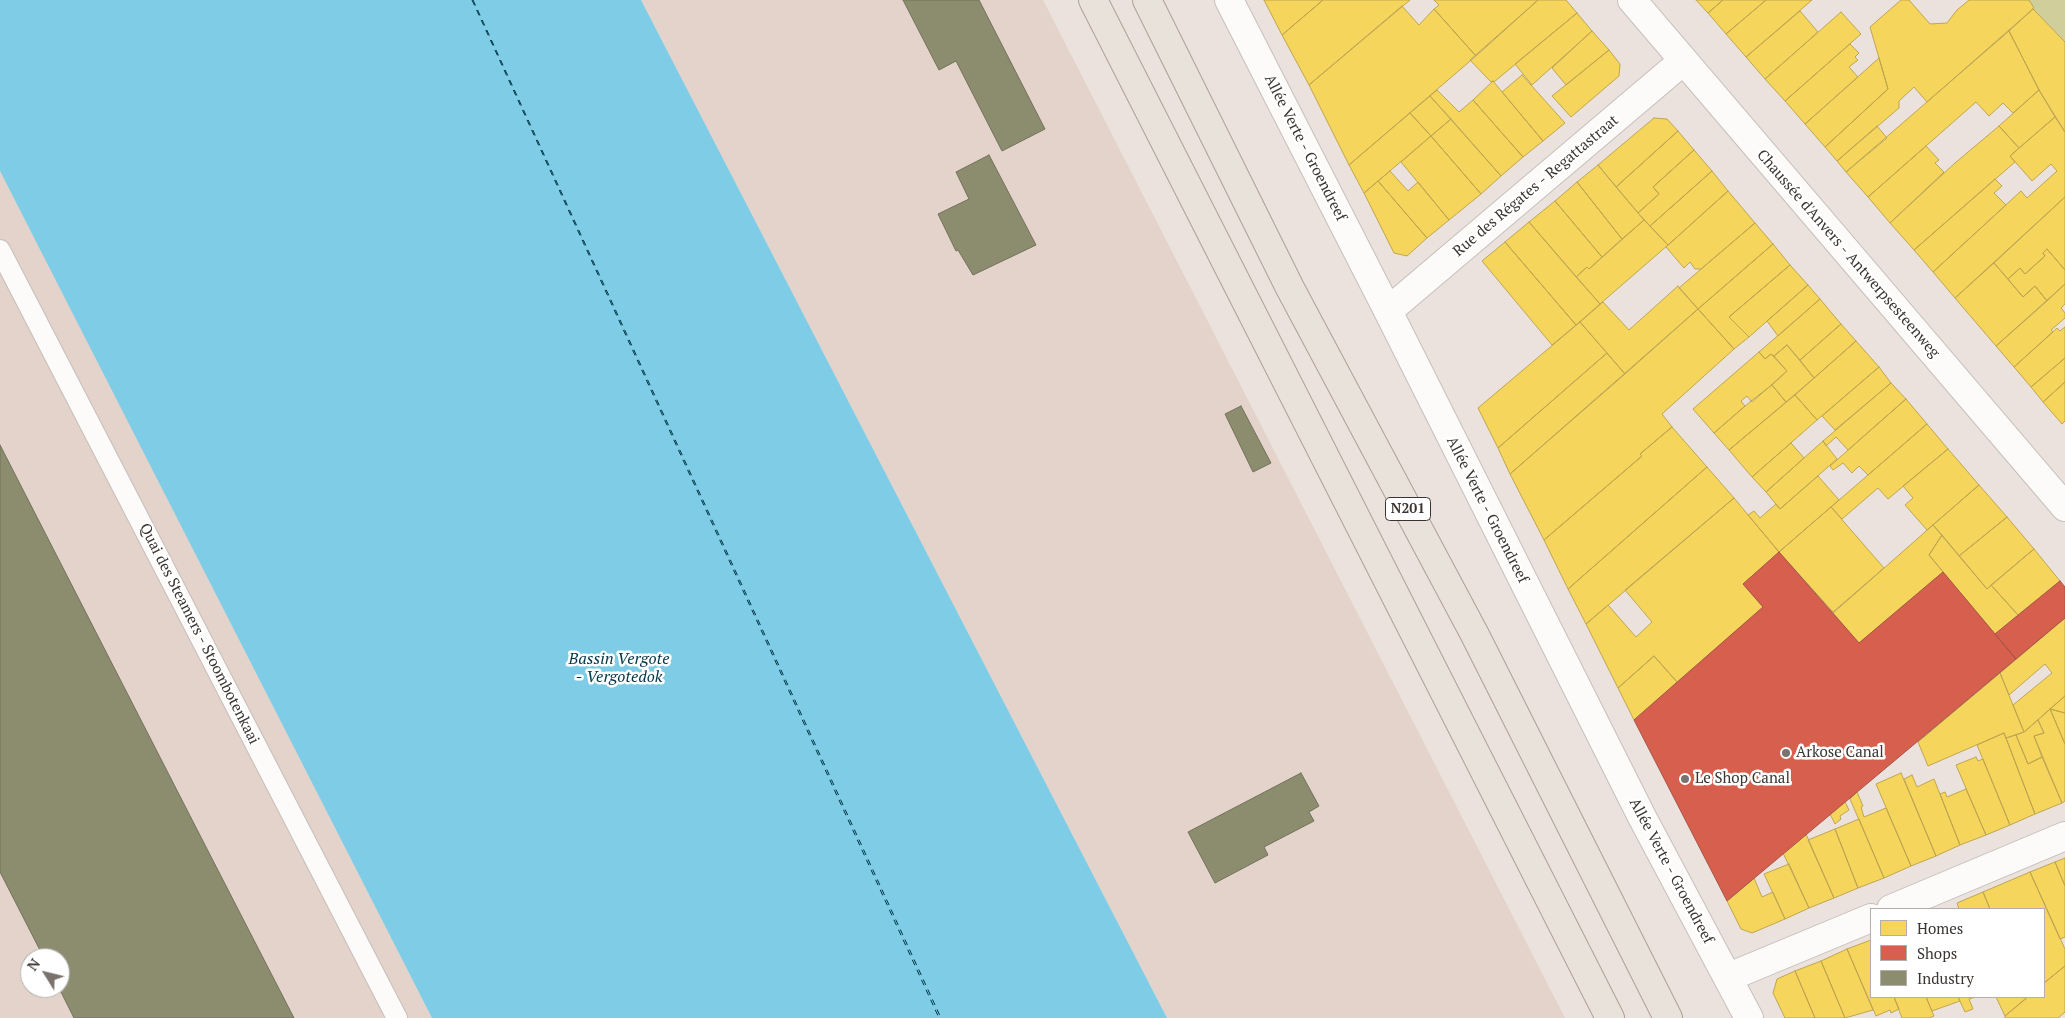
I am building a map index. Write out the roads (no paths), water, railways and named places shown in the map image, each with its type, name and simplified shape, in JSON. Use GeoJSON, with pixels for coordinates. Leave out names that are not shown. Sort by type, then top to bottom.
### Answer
{"type":"FeatureCollection","features":[{"type":"Feature","properties":{"kind":"main road"},"geometry":{"type":"LineString","coordinates":[[1093,0],[1610,1018]]}},
{"type":"Feature","properties":{"kind":"main road","name":"N201"},"geometry":{"type":"LineString","coordinates":[[1147,0],[1290,288],[1475,635],[1668,1018]]}},
{"type":"Feature","properties":{"kind":"street","name":"Allée Verte - Groendreef"},"geometry":{"type":"LineString","coordinates":[[1228,0],[1388,312],[1642,817],[1749,1018]]}},
{"type":"Feature","properties":{"kind":"street","name":"Chaussée d'Anvers - Antwerpsesteenweg"},"geometry":{"type":"LineString","coordinates":[[1632,0],[2065,507]]}},
{"type":"Feature","properties":{"kind":"street","name":"Rue des Régates - Regattastraat"},"geometry":{"type":"LineString","coordinates":[[1388,312],[1683,61]]}},
{"type":"Feature","properties":{"kind":"street"},"geometry":{"type":"LineString","coordinates":[[1893,908],[2065,836]]}},
{"type":"Feature","properties":{"kind":"street"},"geometry":{"type":"LineString","coordinates":[[1729,978],[1870,918]]}},
{"type":"Feature","properties":{"kind":"lane","name":"Quai des Steamers - Stoombotenkaai"},"geometry":{"type":"LineString","coordinates":[[0,250],[396,1018]]}},
{"type":"Feature","properties":{"kind":"water","name":"Bassin Vergote - Vergotedok"},"geometry":{"type":"Polygon","coordinates":[[[0,0],[641,0],[1167,1018],[432,1018],[0,171],[0,0]]]}},
{"type":"Feature","properties":{"kind":"place","name":"Arkose Canal"},"geometry":{"type":"Point","coordinates":[1786,753]}},
{"type":"Feature","properties":{"kind":"place","name":"Le Shop Canal"},"geometry":{"type":"Point","coordinates":[1685,779]}}]}
